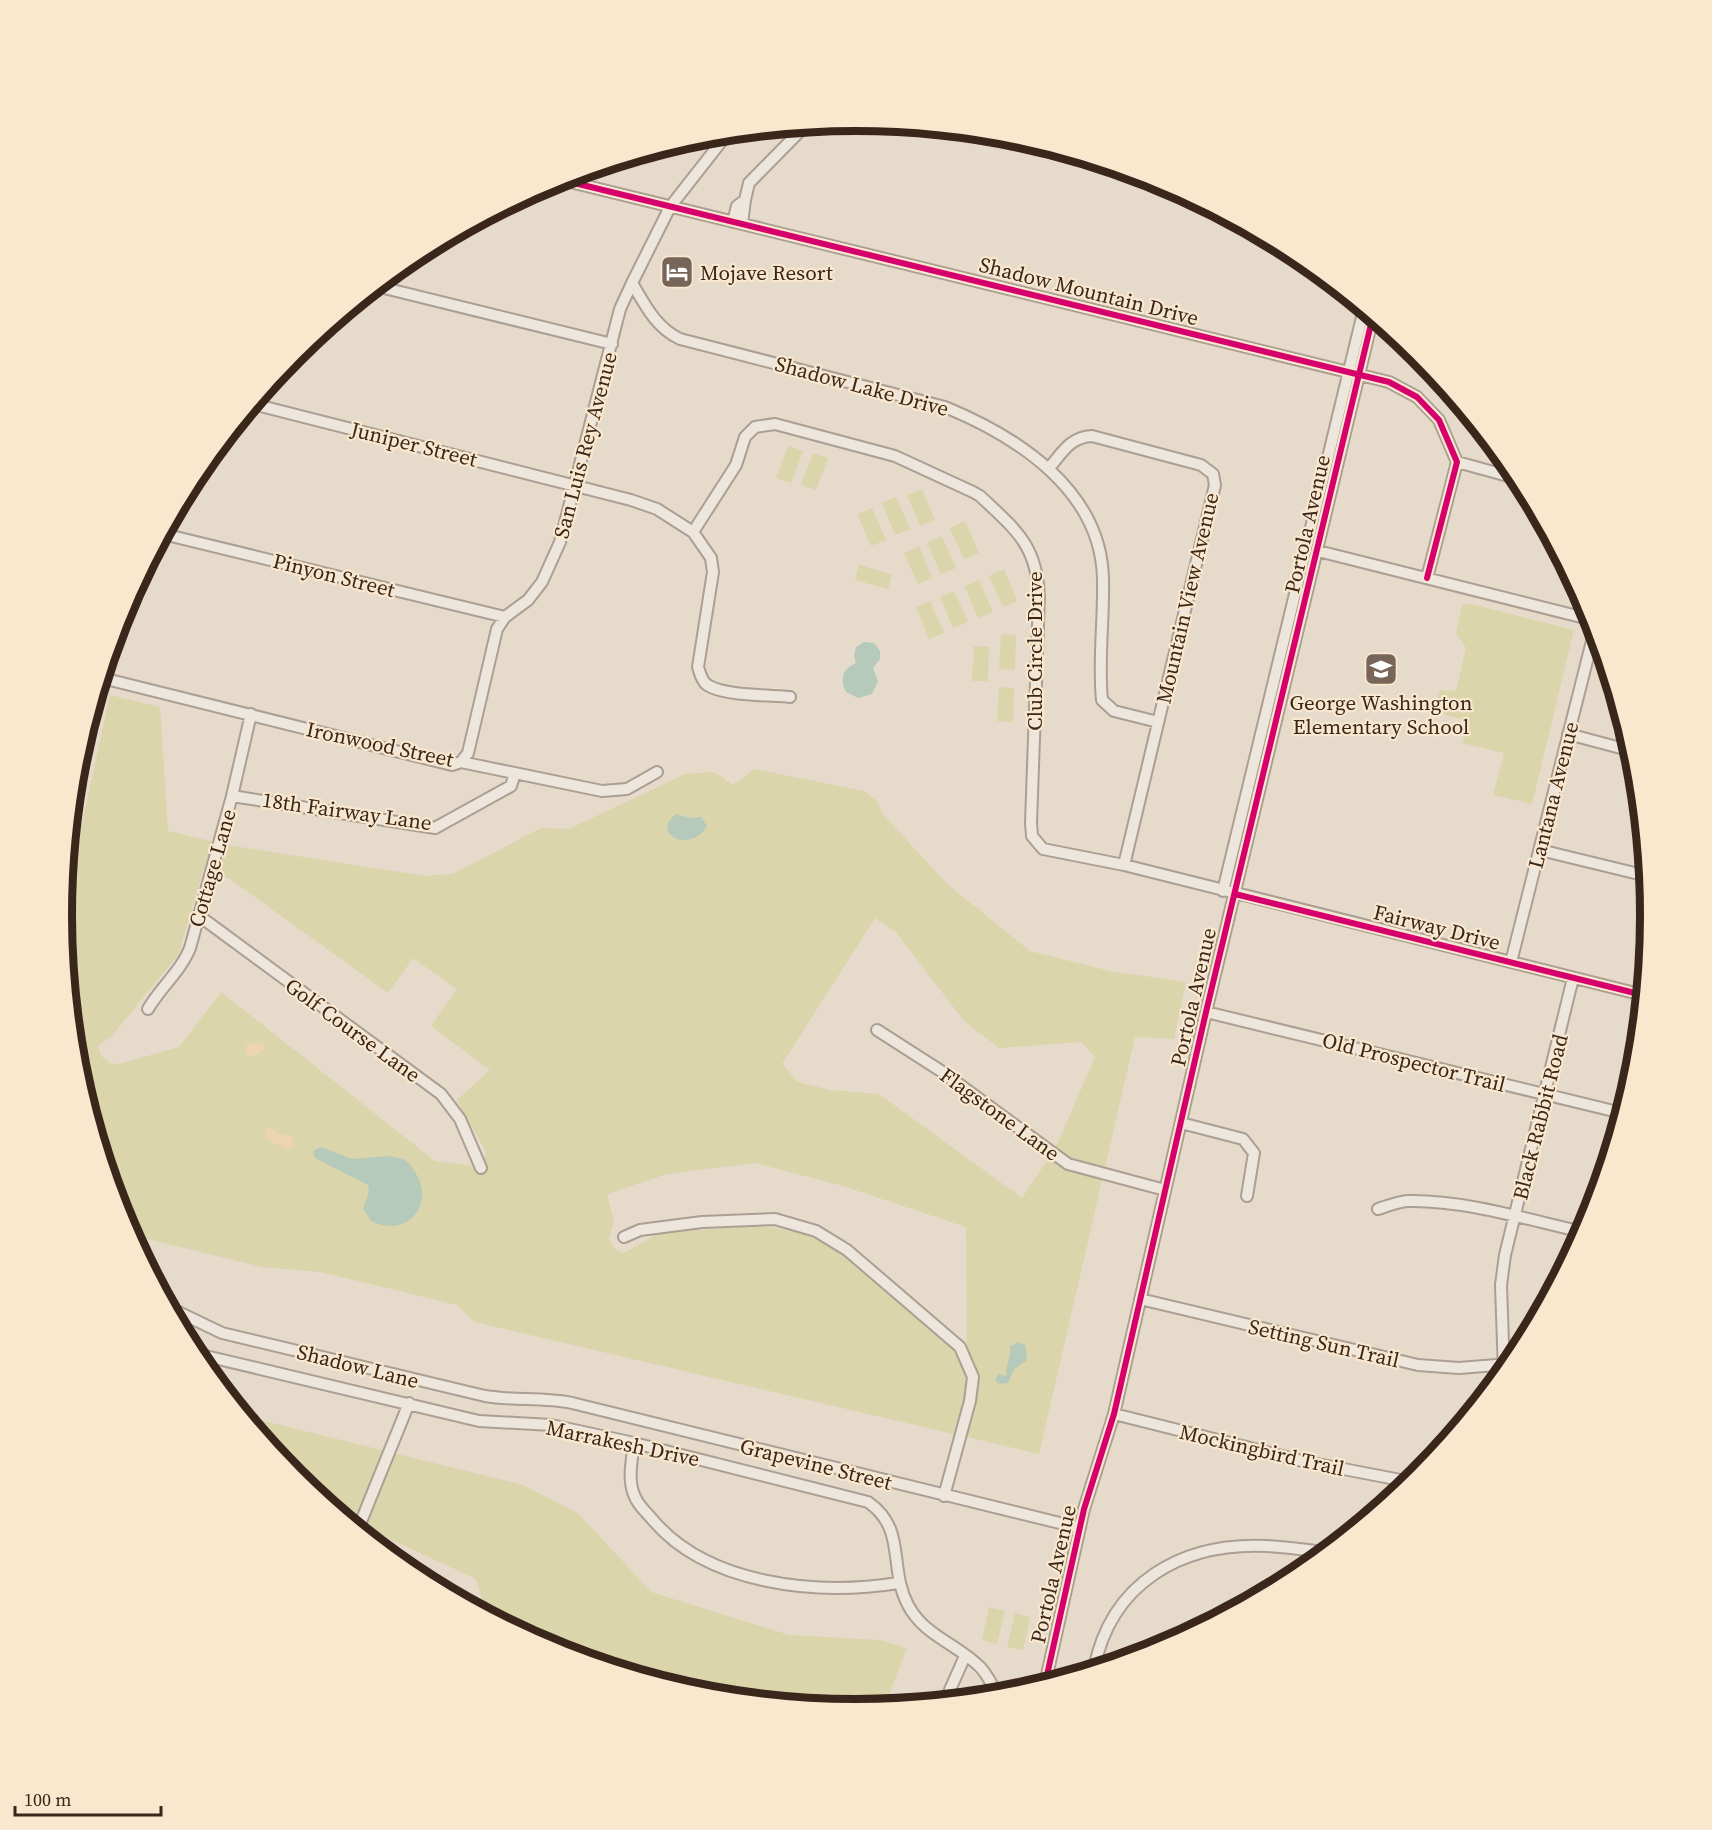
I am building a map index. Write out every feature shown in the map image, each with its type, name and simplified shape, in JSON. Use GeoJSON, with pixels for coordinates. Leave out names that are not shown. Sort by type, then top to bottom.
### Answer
{"type":"FeatureCollection","features":[{"type":"Feature","properties":{"kind":"street"},"geometry":{"type":"LineString","coordinates":[[738,223],[737,206],[745,200],[749,183],[797,134]]}},
{"type":"Feature","properties":{"kind":"street","name":"San Luis Rey Avenue"},"geometry":{"type":"LineString","coordinates":[[505,617],[528,600],[542,582],[560,542],[620,309],[670,207],[720,143]]}},
{"type":"Feature","properties":{"kind":"street","name":"Shadow Mountain Drive"},"geometry":{"type":"LineString","coordinates":[[576,184],[1389,382],[1417,397],[1439,420],[1457,462]]}},
{"type":"Feature","properties":{"kind":"street","name":"Shadow Lake Drive"},"geometry":{"type":"LineString","coordinates":[[632,283],[665,333],[680,339],[908,395],[945,407],[1005,436],[1049,468],[1072,493],[1087,519],[1099,549],[1104,578],[1102,700],[1114,711],[1158,722]]}},
{"type":"Feature","properties":{"kind":"street"},"geometry":{"type":"LineString","coordinates":[[385,288],[612,344]]}},
{"type":"Feature","properties":{"kind":"street","name":"Portola Avenue"},"geometry":{"type":"LineString","coordinates":[[1047,1675],[1080,1528],[1114,1414],[1206,1012],[1318,551],[1363,317]]}},
{"type":"Feature","properties":{"kind":"street","name":"Portola Avenue"},"geometry":{"type":"LineString","coordinates":[[1223,891],[1354,372],[1370,323]]}},
{"type":"Feature","properties":{"kind":"street","name":"Juniper Street"},"geometry":{"type":"LineString","coordinates":[[261,406],[575,484],[657,509],[693,532]]}},
{"type":"Feature","properties":{"kind":"street","name":"Club Circle Drive"},"geometry":{"type":"LineString","coordinates":[[693,532],[736,465],[745,437],[754,427],[775,424],[895,456],[980,496],[1020,535],[1037,569],[1039,597],[1032,836],[1043,849],[1124,865]]}},
{"type":"Feature","properties":{"kind":"street","name":"Mountain View Avenue"},"geometry":{"type":"LineString","coordinates":[[1049,468],[1071,442],[1080,437],[1092,436],[1201,465],[1213,474],[1215,485],[1124,865]]}},
{"type":"Feature","properties":{"kind":"street"},"geometry":{"type":"LineString","coordinates":[[1427,578],[1457,462],[1505,475]]}},
{"type":"Feature","properties":{"kind":"street"},"geometry":{"type":"LineString","coordinates":[[693,532],[711,558],[713,572],[698,667],[701,677],[707,685],[721,690],[790,697]]}},
{"type":"Feature","properties":{"kind":"street","name":"Pinyon Street"},"geometry":{"type":"LineString","coordinates":[[170,536],[505,617]]}},
{"type":"Feature","properties":{"kind":"street"},"geometry":{"type":"LineString","coordinates":[[1318,551],[1581,617]]}},
{"type":"Feature","properties":{"kind":"street"},"geometry":{"type":"LineString","coordinates":[[461,762],[468,753],[498,629],[505,617]]}},
{"type":"Feature","properties":{"kind":"street","name":"Lantana Avenue"},"geometry":{"type":"LineString","coordinates":[[1511,962],[1591,644]]}},
{"type":"Feature","properties":{"kind":"street","name":"Ironwood Street"},"geometry":{"type":"LineString","coordinates":[[109,680],[452,765],[461,762],[602,791],[627,789],[657,772]]}},
{"type":"Feature","properties":{"kind":"street","name":"Cottage Lane"},"geometry":{"type":"LineString","coordinates":[[148,1010],[157,993],[186,959],[232,796],[251,714]]}},
{"type":"Feature","properties":{"kind":"street"},"geometry":{"type":"LineString","coordinates":[[1568,734],[1622,748]]}},
{"type":"Feature","properties":{"kind":"street","name":"18th Fairway Lane"},"geometry":{"type":"LineString","coordinates":[[232,796],[435,828],[511,786],[515,773]]}},
{"type":"Feature","properties":{"kind":"street"},"geometry":{"type":"LineString","coordinates":[[1540,850],[1638,874]]}},
{"type":"Feature","properties":{"kind":"street","name":"Fairway Drive"},"geometry":{"type":"LineString","coordinates":[[1124,865],[1635,993]]}},
{"type":"Feature","properties":{"kind":"street","name":"Golf Course Lane"},"geometry":{"type":"LineString","coordinates":[[198,915],[441,1094],[460,1119],[481,1168]]}},
{"type":"Feature","properties":{"kind":"street","name":"Black Rabbit Road"},"geometry":{"type":"LineString","coordinates":[[1505,1355],[1501,1285],[1505,1255],[1574,978]]}},
{"type":"Feature","properties":{"kind":"street","name":"Old Prospector Trail"},"geometry":{"type":"LineString","coordinates":[[1206,1012],[1615,1111]]}},
{"type":"Feature","properties":{"kind":"street","name":"Flagstone Lane"},"geometry":{"type":"LineString","coordinates":[[877,1030],[941,1071],[1068,1164],[1165,1190]]}},
{"type":"Feature","properties":{"kind":"street"},"geometry":{"type":"LineString","coordinates":[[1181,1123],[1243,1139],[1254,1153],[1247,1196]]}},
{"type":"Feature","properties":{"kind":"street"},"geometry":{"type":"LineString","coordinates":[[1378,1209],[1407,1201],[1516,1217],[1573,1231]]}},
{"type":"Feature","properties":{"kind":"street"},"geometry":{"type":"LineString","coordinates":[[624,1237],[640,1230],[702,1222],[775,1219],[816,1231],[847,1250],[960,1347],[973,1377],[970,1401],[944,1496]]}},
{"type":"Feature","properties":{"kind":"street","name":"Setting Sun Trail"},"geometry":{"type":"LineString","coordinates":[[1140,1299],[1418,1365],[1459,1368],[1496,1367]]}},
{"type":"Feature","properties":{"kind":"street","name":"Shadow Lane"},"geometry":{"type":"LineString","coordinates":[[181,1313],[222,1333],[485,1396],[511,1401],[553,1399]]}},
{"type":"Feature","properties":{"kind":"street","name":"Marrakesh Drive"},"geometry":{"type":"LineString","coordinates":[[208,1356],[479,1421],[551,1425],[634,1443],[868,1502],[882,1512],[894,1536],[898,1583],[908,1607],[922,1626],[980,1667],[992,1687]]}},
{"type":"Feature","properties":{"kind":"street","name":"Grapevine Street"},"geometry":{"type":"LineString","coordinates":[[553,1399],[1080,1528]]}},
{"type":"Feature","properties":{"kind":"street"},"geometry":{"type":"LineString","coordinates":[[361,1522],[409,1403]]}},
{"type":"Feature","properties":{"kind":"street","name":"Mockingbird Trail"},"geometry":{"type":"LineString","coordinates":[[1114,1414],[1302,1461],[1399,1480]]}},
{"type":"Feature","properties":{"kind":"street"},"geometry":{"type":"LineString","coordinates":[[634,1443],[631,1465],[635,1497],[663,1532],[687,1552],[738,1575],[761,1580],[871,1587],[898,1583]]}},
{"type":"Feature","properties":{"kind":"street"},"geometry":{"type":"LineString","coordinates":[[1096,1661],[1102,1636],[1114,1613],[1140,1584],[1167,1566],[1201,1553],[1233,1547],[1266,1546],[1314,1551]]}},
{"type":"Feature","properties":{"kind":"street"},"geometry":{"type":"LineString","coordinates":[[948,1693],[964,1656]]}},
{"type":"Feature","properties":{"kind":"shaded area"},"geometry":{"type":"Polygon","coordinates":[[[788,446],[803,451],[791,483],[776,478],[788,446]]]}},
{"type":"Feature","properties":{"kind":"shaded area"},"geometry":{"type":"Polygon","coordinates":[[[813,453],[828,458],[816,490],[801,485],[813,453]]]}},
{"type":"Feature","properties":{"kind":"shaded area"},"geometry":{"type":"Polygon","coordinates":[[[922,489],[935,520],[920,526],[907,495],[922,489]]]}},
{"type":"Feature","properties":{"kind":"shaded area"},"geometry":{"type":"Polygon","coordinates":[[[896,497],[910,529],[895,535],[882,503],[896,497]]]}},
{"type":"Feature","properties":{"kind":"shaded area"},"geometry":{"type":"Polygon","coordinates":[[[872,508],[886,540],[871,546],[857,514],[872,508]]]}},
{"type":"Feature","properties":{"kind":"shaded area"},"geometry":{"type":"Polygon","coordinates":[[[965,521],[979,553],[964,559],[950,528],[965,521]]]}},
{"type":"Feature","properties":{"kind":"shaded area"},"geometry":{"type":"Polygon","coordinates":[[[942,536],[956,568],[941,574],[927,543],[942,536]]]}},
{"type":"Feature","properties":{"kind":"shaded area"},"geometry":{"type":"Polygon","coordinates":[[[919,546],[932,578],[918,584],[904,553],[919,546]]]}},
{"type":"Feature","properties":{"kind":"shaded area"},"geometry":{"type":"Polygon","coordinates":[[[859,565],[892,574],[888,589],[855,580],[859,565]]]}},
{"type":"Feature","properties":{"kind":"shaded area"},"geometry":{"type":"Polygon","coordinates":[[[1004,569],[1017,601],[1003,607],[989,576],[1004,569]]]}},
{"type":"Feature","properties":{"kind":"shaded area"},"geometry":{"type":"Polygon","coordinates":[[[979,580],[993,612],[978,618],[965,586],[979,580]]]}},
{"type":"Feature","properties":{"kind":"shaded area"},"geometry":{"type":"Polygon","coordinates":[[[954,591],[968,622],[953,628],[940,597],[954,591]]]}},
{"type":"Feature","properties":{"kind":"shaded area"},"geometry":{"type":"Polygon","coordinates":[[[930,601],[944,633],[929,639],[916,607],[930,601]]]}},
{"type":"Feature","properties":{"kind":"shaded area"},"geometry":{"type":"Polygon","coordinates":[[[1467,603],[1574,630],[1532,804],[1493,795],[1504,753],[1462,743],[1469,721],[1445,715],[1438,697],[1440,690],[1456,691],[1466,648],[1456,633],[1462,606],[1467,603]]]}},
{"type":"Feature","properties":{"kind":"shaded area"},"geometry":{"type":"Polygon","coordinates":[[[1001,634],[1016,635],[1015,670],[999,669],[1001,634]]]}},
{"type":"Feature","properties":{"kind":"shaded area"},"geometry":{"type":"Polygon","coordinates":[[[864,642],[874,643],[880,651],[880,659],[873,668],[878,681],[872,694],[858,698],[846,692],[843,679],[845,671],[856,663],[854,656],[856,647],[864,642]]]}},
{"type":"Feature","properties":{"kind":"shaded area"},"geometry":{"type":"Polygon","coordinates":[[[974,646],[989,647],[988,681],[972,681],[974,646]]]}},
{"type":"Feature","properties":{"kind":"shaded area"},"geometry":{"type":"Polygon","coordinates":[[[999,687],[1014,688],[1013,722],[997,721],[999,687]]]}},
{"type":"Feature","properties":{"kind":"shaded area"},"geometry":{"type":"Polygon","coordinates":[[[110,695],[160,707],[168,831],[227,845],[425,876],[453,874],[541,828],[569,829],[685,774],[714,772],[733,785],[754,769],[864,791],[877,801],[883,814],[947,884],[1030,951],[1110,971],[1186,982],[1174,1039],[1135,1037],[1039,1454],[475,1322],[457,1305],[321,1272],[262,1267],[142,1238],[114,1167],[99,1118],[87,1068],[79,1017],[72,915],[74,859],[110,695]],[[203,871],[178,955],[111,1037],[98,1046],[101,1056],[112,1064],[123,1063],[179,1047],[221,992],[435,1161],[481,1167],[486,1152],[457,1100],[490,1070],[431,1026],[457,989],[413,958],[388,993],[230,879],[203,871]],[[875,918],[782,1064],[798,1082],[830,1090],[879,1094],[1022,1198],[1056,1147],[1095,1057],[1081,1042],[999,1048],[964,1021],[896,932],[875,918]],[[755,1163],[667,1174],[607,1194],[614,1222],[609,1239],[617,1250],[624,1253],[655,1235],[667,1232],[758,1226],[801,1232],[845,1254],[958,1348],[967,1347],[966,1227],[843,1186],[755,1163]]]}},
{"type":"Feature","properties":{"kind":"shaded area"},"geometry":{"type":"Polygon","coordinates":[[[676,814],[689,818],[701,817],[707,826],[700,835],[691,839],[675,838],[667,828],[669,821],[676,814]]]}},
{"type":"Feature","properties":{"kind":"shaded area"},"geometry":{"type":"Polygon","coordinates":[[[321,1147],[352,1159],[389,1156],[404,1159],[416,1173],[421,1186],[422,1199],[418,1211],[399,1225],[386,1226],[371,1221],[363,1209],[369,1192],[368,1185],[315,1158],[313,1151],[321,1147]]]}},
{"type":"Feature","properties":{"kind":"shaded area"},"geometry":{"type":"Polygon","coordinates":[[[1018,1342],[1025,1345],[1027,1360],[1014,1369],[1008,1383],[999,1384],[995,1380],[998,1374],[1006,1376],[1010,1346],[1018,1342]]]}},
{"type":"Feature","properties":{"kind":"shaded area"},"geometry":{"type":"Polygon","coordinates":[[[256,1419],[523,1485],[579,1514],[651,1592],[789,1635],[880,1640],[907,1648],[888,1698],[805,1697],[703,1684],[604,1657],[509,1618],[484,1605],[476,1579],[370,1530],[302,1469],[256,1419]]]}},
{"type":"Feature","properties":{"kind":"shaded area"},"geometry":{"type":"Polygon","coordinates":[[[989,1607],[1005,1611],[997,1644],[982,1640],[989,1607]]]}},
{"type":"Feature","properties":{"kind":"shaded area"},"geometry":{"type":"Polygon","coordinates":[[[1015,1613],[1030,1617],[1023,1650],[1007,1647],[1015,1613]]]}},
{"type":"Feature","properties":{"kind":"sand"},"geometry":{"type":"Polygon","coordinates":[[[261,1042],[265,1048],[260,1054],[249,1056],[244,1052],[247,1044],[261,1042]]]}},
{"type":"Feature","properties":{"kind":"sand"},"geometry":{"type":"Polygon","coordinates":[[[271,1128],[280,1134],[291,1136],[295,1146],[288,1150],[267,1140],[265,1130],[271,1128]]]}},
{"type":"Feature","properties":{"kind":"cycle path"},"geometry":{"type":"LineString","coordinates":[[576,183],[1389,382],[1417,397],[1439,420],[1457,462],[1427,578]]}},
{"type":"Feature","properties":{"kind":"cycle path"},"geometry":{"type":"LineString","coordinates":[[1047,1675],[1084,1509],[1114,1414],[1206,1012],[1371,324]]}},
{"type":"Feature","properties":{"kind":"cycle path"},"geometry":{"type":"LineString","coordinates":[[1235,894],[1635,993]]}},
{"type":"Feature","properties":{"kind":"place","name":"Mojave Resort"},"geometry":{"type":"Point","coordinates":[677,272]}},
{"type":"Feature","properties":{"kind":"place","name":"George Washington Elementary School"},"geometry":{"type":"Point","coordinates":[1381,669]}}]}
